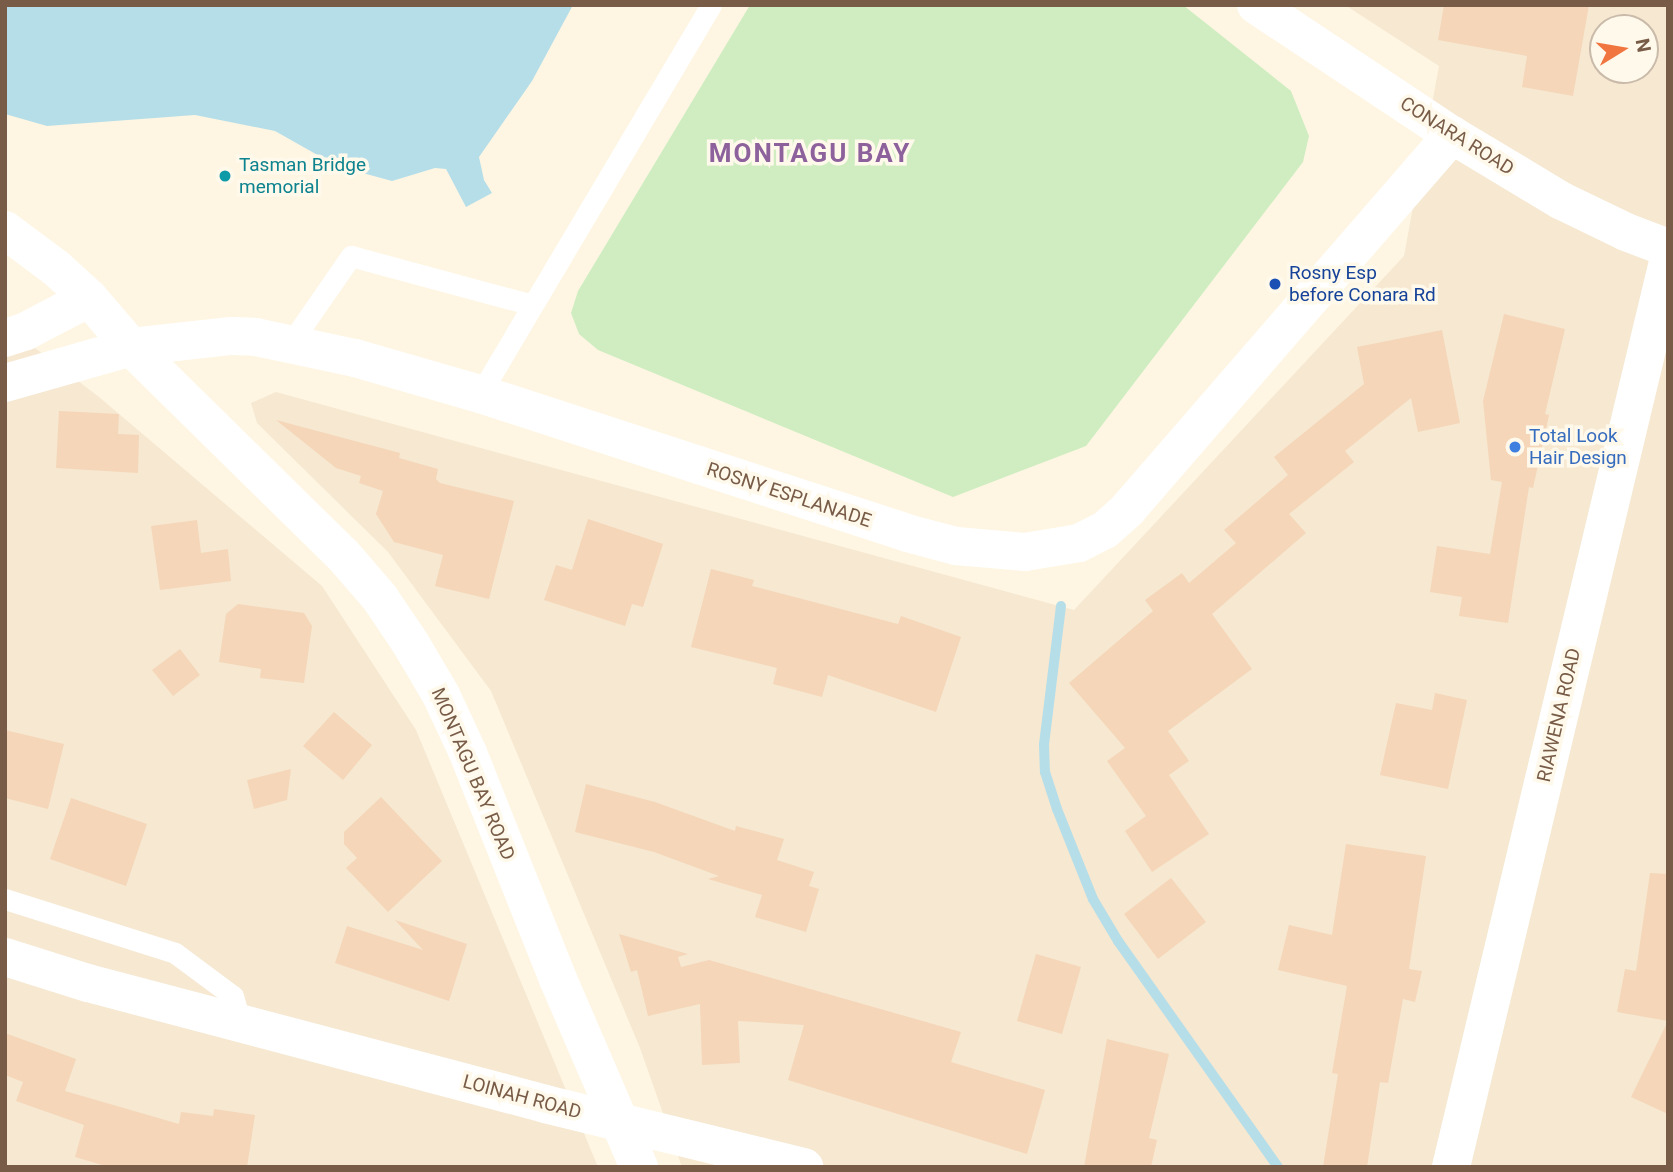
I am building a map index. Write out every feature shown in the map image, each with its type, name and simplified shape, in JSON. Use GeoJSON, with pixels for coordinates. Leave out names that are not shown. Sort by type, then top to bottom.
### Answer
{"type":"FeatureCollection","features":[{"type":"Feature","properties":{"kind":"street","name":"CONARA ROAD"},"geometry":{"type":"LineString","coordinates":[[1256,5],[1452,135],[1562,201],[1668,248]]}},
{"type":"Feature","properties":{"kind":"street","name":"ROSNY ESPLANADE"},"geometry":{"type":"LineString","coordinates":[[5,383],[131,347],[231,336],[256,337],[355,358],[480,394],[943,542],[1025,552],[1079,543],[1105,530],[1128,509],[1452,135]]}},
{"type":"Feature","properties":{"kind":"street"},"geometry":{"type":"LineString","coordinates":[[5,230],[56,268],[89,298],[131,347]]}},
{"type":"Feature","properties":{"kind":"street","name":"RIAWENA ROAD"},"geometry":{"type":"LineString","coordinates":[[1451,1167],[1668,262]]}},
{"type":"Feature","properties":{"kind":"street"},"geometry":{"type":"LineString","coordinates":[[5,338],[26,331],[89,298]]}},
{"type":"Feature","properties":{"kind":"street","name":"MONTAGU BAY ROAD"},"geometry":{"type":"LineString","coordinates":[[131,347],[343,555],[380,598],[411,644],[441,695],[468,752],[558,979],[639,1167]]}},
{"type":"Feature","properties":{"kind":"street","name":"LOINAH ROAD"},"geometry":{"type":"LineString","coordinates":[[5,957],[242,1024],[621,1123],[804,1167]]}},
{"type":"Feature","properties":{"kind":"lane"},"geometry":{"type":"LineString","coordinates":[[480,394],[711,5]]}},
{"type":"Feature","properties":{"kind":"lane"},"geometry":{"type":"LineString","coordinates":[[290,344],[351,256],[533,305]]}},
{"type":"Feature","properties":{"kind":"lane"},"geometry":{"type":"LineString","coordinates":[[5,899],[175,953],[233,996],[242,1024]]}},
{"type":"Feature","properties":{"kind":"shaded area"},"geometry":{"type":"Polygon","coordinates":[[[1345,5],[1668,5],[1668,1167],[682,1167],[640,1048],[491,691],[388,552],[257,423],[251,403],[276,392],[1074,610],[1404,256],[1439,66],[1345,5]]]}},
{"type":"Feature","properties":{"kind":"shaded area"},"geometry":{"type":"Polygon","coordinates":[[[5,325],[99,397],[322,586],[416,730],[598,1167],[5,1167],[5,325]]]}},
{"type":"Feature","properties":{"kind":"green space"},"geometry":{"type":"Polygon","coordinates":[[[750,5],[1183,5],[1291,91],[1309,136],[1303,162],[1086,446],[953,497],[598,350],[579,334],[571,313],[578,291],[750,5]]]}},
{"type":"Feature","properties":{"kind":"water"},"geometry":{"type":"Polygon","coordinates":[[[5,5],[573,5],[532,81],[479,157],[484,180],[492,193],[466,207],[446,169],[435,168],[392,181],[337,166],[275,131],[195,115],[47,126],[5,114],[5,5]]]}},
{"type":"Feature","properties":{"kind":"building"},"geometry":{"type":"Polygon","coordinates":[[[1444,5],[1589,5],[1573,96],[1522,87],[1527,56],[1438,40],[1444,5]]]}},
{"type":"Feature","properties":{"kind":"building"},"geometry":{"type":"Polygon","coordinates":[[[1504,314],[1565,329],[1545,414],[1549,415],[1533,488],[1529,487],[1508,623],[1459,616],[1462,597],[1430,592],[1437,546],[1490,554],[1502,482],[1491,480],[1483,401],[1504,314]]]}},
{"type":"Feature","properties":{"kind":"building"},"geometry":{"type":"Polygon","coordinates":[[[1442,330],[1460,423],[1418,432],[1411,398],[1345,451],[1354,462],[1289,514],[1306,533],[1212,614],[1252,669],[1168,731],[1189,761],[1169,775],[1209,834],[1152,872],[1125,831],[1146,816],[1107,761],[1125,748],[1069,683],[1153,611],[1145,600],[1182,573],[1189,583],[1236,543],[1224,530],[1288,475],[1274,457],[1364,384],[1357,347],[1442,330]]]}},
{"type":"Feature","properties":{"kind":"building"},"geometry":{"type":"Polygon","coordinates":[[[59,411],[119,414],[118,434],[139,435],[138,473],[56,468],[59,411]]]}},
{"type":"Feature","properties":{"kind":"building"},"geometry":{"type":"Polygon","coordinates":[[[276,420],[400,453],[399,458],[438,469],[436,479],[440,483],[514,501],[489,599],[435,586],[443,555],[394,542],[376,514],[383,491],[359,483],[361,476],[336,468],[276,420]]]}},
{"type":"Feature","properties":{"kind":"building"},"geometry":{"type":"Polygon","coordinates":[[[588,519],[663,544],[643,607],[632,604],[625,626],[544,600],[556,565],[572,570],[588,519]]]}},
{"type":"Feature","properties":{"kind":"building"},"geometry":{"type":"Polygon","coordinates":[[[197,520],[201,553],[228,549],[231,581],[160,590],[151,526],[197,520]]]}},
{"type":"Feature","properties":{"kind":"building"},"geometry":{"type":"Polygon","coordinates":[[[711,569],[754,580],[752,586],[898,624],[901,616],[961,637],[936,712],[828,675],[822,697],[773,684],[777,668],[691,647],[711,569]]]}},
{"type":"Feature","properties":{"kind":"building"},"geometry":{"type":"Polygon","coordinates":[[[238,604],[304,613],[312,626],[304,683],[260,678],[261,669],[219,662],[226,614],[238,604]]]}},
{"type":"Feature","properties":{"kind":"building"},"geometry":{"type":"Polygon","coordinates":[[[180,649],[200,675],[173,696],[152,670],[180,649]]]}},
{"type":"Feature","properties":{"kind":"building"},"geometry":{"type":"Polygon","coordinates":[[[1435,693],[1467,700],[1448,789],[1380,775],[1396,703],[1432,710],[1435,693]]]}},
{"type":"Feature","properties":{"kind":"building"},"geometry":{"type":"Polygon","coordinates":[[[334,712],[372,745],[343,780],[303,746],[334,712]]]}},
{"type":"Feature","properties":{"kind":"building"},"geometry":{"type":"Polygon","coordinates":[[[5,730],[64,744],[48,809],[5,798],[5,730]]]}},
{"type":"Feature","properties":{"kind":"building"},"geometry":{"type":"Polygon","coordinates":[[[291,769],[287,800],[254,809],[247,780],[291,769]]]}},
{"type":"Feature","properties":{"kind":"building"},"geometry":{"type":"Polygon","coordinates":[[[586,784],[655,802],[735,831],[736,826],[784,839],[777,860],[814,872],[809,886],[819,889],[806,932],[755,917],[762,895],[708,879],[719,876],[654,852],[575,832],[586,784]]]}},
{"type":"Feature","properties":{"kind":"building"},"geometry":{"type":"Polygon","coordinates":[[[381,797],[442,861],[388,912],[346,868],[357,858],[344,844],[344,832],[381,797]]]}},
{"type":"Feature","properties":{"kind":"building"},"geometry":{"type":"Polygon","coordinates":[[[71,798],[147,824],[126,886],[50,859],[71,798]]]}},
{"type":"Feature","properties":{"kind":"building"},"geometry":{"type":"Polygon","coordinates":[[[1346,844],[1426,856],[1409,969],[1422,971],[1415,1002],[1403,999],[1388,1083],[1380,1082],[1367,1167],[1323,1167],[1338,1074],[1332,1073],[1347,986],[1278,970],[1289,925],[1332,935],[1346,844]]]}},
{"type":"Feature","properties":{"kind":"building"},"geometry":{"type":"Polygon","coordinates":[[[1650,873],[1668,874],[1668,1021],[1617,1012],[1625,969],[1636,971],[1650,873]]]}},
{"type":"Feature","properties":{"kind":"building"},"geometry":{"type":"Polygon","coordinates":[[[1171,878],[1206,922],[1158,959],[1124,914],[1171,878]]]}},
{"type":"Feature","properties":{"kind":"building"},"geometry":{"type":"Polygon","coordinates":[[[395,920],[467,944],[449,1001],[335,963],[347,926],[423,950],[395,920]]]}},
{"type":"Feature","properties":{"kind":"building"},"geometry":{"type":"Polygon","coordinates":[[[619,934],[688,954],[678,957],[681,967],[709,960],[961,1032],[951,1062],[1045,1090],[1027,1154],[788,1080],[804,1025],[738,1021],[740,1063],[702,1065],[700,1004],[648,1016],[637,970],[631,972],[619,934]]]}},
{"type":"Feature","properties":{"kind":"building"},"geometry":{"type":"Polygon","coordinates":[[[1036,954],[1081,967],[1062,1034],[1017,1021],[1036,954]]]}},
{"type":"Feature","properties":{"kind":"building"},"geometry":{"type":"Polygon","coordinates":[[[1668,1021],[1668,1114],[1631,1097],[1668,1021]]]}},
{"type":"Feature","properties":{"kind":"building"},"geometry":{"type":"Polygon","coordinates":[[[5,1033],[76,1059],[65,1091],[179,1124],[181,1112],[213,1116],[214,1109],[255,1115],[247,1167],[109,1167],[75,1157],[84,1125],[16,1101],[23,1082],[5,1075],[5,1033]]]}},
{"type":"Feature","properties":{"kind":"building"},"geometry":{"type":"Polygon","coordinates":[[[1107,1039],[1169,1054],[1149,1138],[1157,1140],[1151,1167],[1084,1167],[1107,1039]]]}},
{"type":"Feature","properties":{"kind":"waterway"},"geometry":{"type":"LineString","coordinates":[[1061,606],[1044,745],[1045,772],[1057,809],[1093,899],[1118,941],[1278,1167]]}},
{"type":"Feature","properties":{"kind":"place","name":"Tasman Bridge memorial"},"geometry":{"type":"Point","coordinates":[225,176]}},
{"type":"Feature","properties":{"kind":"place","name":"Rosny Esp before Conara Rd"},"geometry":{"type":"Point","coordinates":[1275,284]}},
{"type":"Feature","properties":{"kind":"place","name":"Total Look Hair Design"},"geometry":{"type":"Point","coordinates":[1515,447]}},
{"type":"Feature","properties":{"kind":"district","name":"MONTAGU BAY"},"geometry":{"type":"Point","coordinates":[810,154]}}]}
